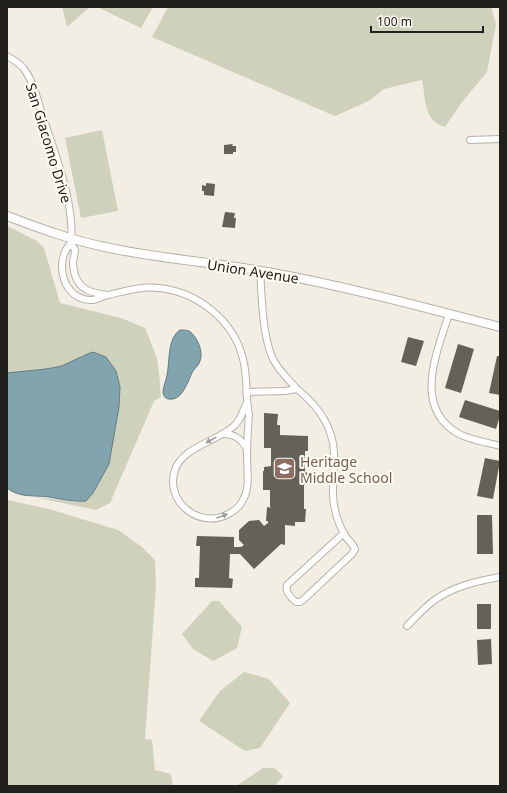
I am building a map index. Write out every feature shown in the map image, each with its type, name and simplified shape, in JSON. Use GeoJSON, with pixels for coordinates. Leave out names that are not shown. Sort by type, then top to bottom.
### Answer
{"type":"FeatureCollection","features":[{"type":"Feature","properties":{"kind":"street","name":"San Giacomo Drive"},"geometry":{"type":"LineString","coordinates":[[7,56],[24,68],[30,77],[66,193],[70,212],[71,241],[75,250],[73,262],[74,270],[79,284],[92,292],[108,295]]}},
{"type":"Feature","properties":{"kind":"street"},"geometry":{"type":"LineString","coordinates":[[470,140],[500,139]]}},
{"type":"Feature","properties":{"kind":"street","name":"Union Avenue"},"geometry":{"type":"LineString","coordinates":[[7,216],[71,241],[162,258],[260,271],[308,280],[500,327]]}},
{"type":"Feature","properties":{"kind":"street"},"geometry":{"type":"LineString","coordinates":[[71,241],[66,248],[63,258],[63,278],[66,285],[74,294],[82,298],[94,300],[136,288],[159,288],[178,292],[205,304],[213,310],[225,323],[238,345],[244,359],[246,404],[248,414],[247,492],[240,505],[225,516],[215,519],[203,519],[192,514],[182,506],[176,495],[173,484],[175,469],[180,460],[190,452],[222,434],[235,424],[242,416],[246,404]]}},
{"type":"Feature","properties":{"kind":"street"},"geometry":{"type":"LineString","coordinates":[[260,271],[267,342],[273,358],[283,373],[312,401],[331,433],[334,452],[334,506],[344,533],[355,549],[354,552],[303,600],[296,602],[287,592],[287,585],[344,533]]}},
{"type":"Feature","properties":{"kind":"street"},"geometry":{"type":"LineString","coordinates":[[449,314],[432,377],[431,386],[433,403],[442,420],[459,434],[500,446]]}},
{"type":"Feature","properties":{"kind":"street"},"geometry":{"type":"LineString","coordinates":[[246,392],[285,391],[297,388]]}},
{"type":"Feature","properties":{"kind":"street"},"geometry":{"type":"LineString","coordinates":[[222,434],[237,436],[247,451]]}},
{"type":"Feature","properties":{"kind":"street"},"geometry":{"type":"LineString","coordinates":[[407,626],[432,602],[447,592],[469,584],[500,577]]}},
{"type":"Feature","properties":{"kind":"green space"},"geometry":{"type":"Polygon","coordinates":[[[62,7],[90,7],[67,27],[62,7]]]}},
{"type":"Feature","properties":{"kind":"green space"},"geometry":{"type":"Polygon","coordinates":[[[97,7],[153,7],[141,28],[97,7]]]}},
{"type":"Feature","properties":{"kind":"green space"},"geometry":{"type":"Polygon","coordinates":[[[168,7],[491,7],[496,24],[487,72],[462,102],[445,127],[433,120],[429,114],[425,101],[422,80],[384,89],[369,101],[335,116],[152,37],[168,7]]]}},
{"type":"Feature","properties":{"kind":"green space"},"geometry":{"type":"Polygon","coordinates":[[[102,130],[118,211],[81,218],[65,138],[102,130]]]}},
{"type":"Feature","properties":{"kind":"green space"},"geometry":{"type":"Polygon","coordinates":[[[7,226],[37,241],[44,248],[60,303],[121,318],[145,328],[157,358],[161,397],[154,401],[110,503],[96,510],[34,497],[80,502],[93,493],[109,464],[119,407],[120,387],[116,371],[82,355],[76,360],[58,366],[7,373],[7,226]]]}},
{"type":"Feature","properties":{"kind":"green space"},"geometry":{"type":"Polygon","coordinates":[[[7,500],[49,509],[118,530],[142,547],[155,560],[156,586],[145,739],[152,740],[155,770],[171,774],[173,786],[7,786],[7,500]]]}},
{"type":"Feature","properties":{"kind":"green space"},"geometry":{"type":"Polygon","coordinates":[[[212,601],[219,601],[242,627],[237,648],[213,661],[193,649],[182,634],[212,601]]]}},
{"type":"Feature","properties":{"kind":"green space"},"geometry":{"type":"Polygon","coordinates":[[[244,672],[269,679],[290,703],[260,748],[245,751],[199,721],[220,691],[244,672]]]}},
{"type":"Feature","properties":{"kind":"green space"},"geometry":{"type":"Polygon","coordinates":[[[263,768],[274,768],[283,776],[275,786],[236,786],[263,768]]]}},
{"type":"Feature","properties":{"kind":"water"},"geometry":{"type":"Polygon","coordinates":[[[180,330],[186,330],[192,333],[199,344],[201,357],[199,364],[193,371],[187,384],[178,397],[168,399],[163,393],[163,388],[167,375],[171,345],[176,334],[180,330]]]}},
{"type":"Feature","properties":{"kind":"water"},"geometry":{"type":"Polygon","coordinates":[[[93,352],[106,357],[116,371],[120,387],[119,407],[109,464],[93,493],[86,501],[81,501],[27,496],[7,488],[7,373],[61,366],[93,352]]]}},
{"type":"Feature","properties":{"kind":"building"},"geometry":{"type":"Polygon","coordinates":[[[233,144],[232,146],[236,146],[236,152],[233,152],[233,154],[224,154],[224,145],[233,144]]]}},
{"type":"Feature","properties":{"kind":"building"},"geometry":{"type":"Polygon","coordinates":[[[206,183],[215,184],[214,196],[204,195],[202,185],[206,186],[206,183]]]}},
{"type":"Feature","properties":{"kind":"building"},"geometry":{"type":"Polygon","coordinates":[[[225,212],[235,213],[235,228],[222,227],[225,212]]]}},
{"type":"Feature","properties":{"kind":"building"},"geometry":{"type":"Polygon","coordinates":[[[408,337],[424,341],[416,366],[401,362],[408,337]]]}},
{"type":"Feature","properties":{"kind":"building"},"geometry":{"type":"Polygon","coordinates":[[[458,344],[474,349],[461,393],[445,388],[458,344]]]}},
{"type":"Feature","properties":{"kind":"building"},"geometry":{"type":"Polygon","coordinates":[[[497,356],[500,356],[500,395],[489,393],[497,356]]]}},
{"type":"Feature","properties":{"kind":"building"},"geometry":{"type":"Polygon","coordinates":[[[465,400],[500,411],[496,429],[459,417],[465,400]]]}},
{"type":"Feature","properties":{"kind":"building"},"geometry":{"type":"Polygon","coordinates":[[[264,413],[278,414],[277,425],[280,425],[280,435],[308,436],[308,451],[305,451],[305,472],[308,473],[308,485],[304,485],[304,509],[306,509],[305,522],[295,522],[295,526],[285,525],[285,545],[281,544],[254,569],[240,554],[230,554],[229,578],[233,579],[232,588],[195,587],[195,578],[199,578],[200,546],[196,546],[197,536],[234,537],[234,547],[241,547],[244,545],[239,540],[239,530],[249,521],[259,520],[264,526],[268,523],[268,521],[266,521],[267,507],[272,508],[270,507],[270,490],[263,490],[263,471],[264,467],[271,466],[271,448],[264,448],[264,413]]]}},
{"type":"Feature","properties":{"kind":"building"},"geometry":{"type":"Polygon","coordinates":[[[485,458],[500,461],[493,499],[477,496],[485,458]]]}},
{"type":"Feature","properties":{"kind":"building"},"geometry":{"type":"Polygon","coordinates":[[[477,515],[492,515],[493,554],[477,554],[477,515]]]}},
{"type":"Feature","properties":{"kind":"building"},"geometry":{"type":"Polygon","coordinates":[[[477,604],[491,604],[491,629],[477,629],[477,604]]]}},
{"type":"Feature","properties":{"kind":"building"},"geometry":{"type":"Polygon","coordinates":[[[491,639],[492,664],[478,665],[477,640],[491,639]]]}},
{"type":"Feature","properties":{"kind":"place","name":"Heritage Middle School"},"geometry":{"type":"Point","coordinates":[284,469]}}]}
